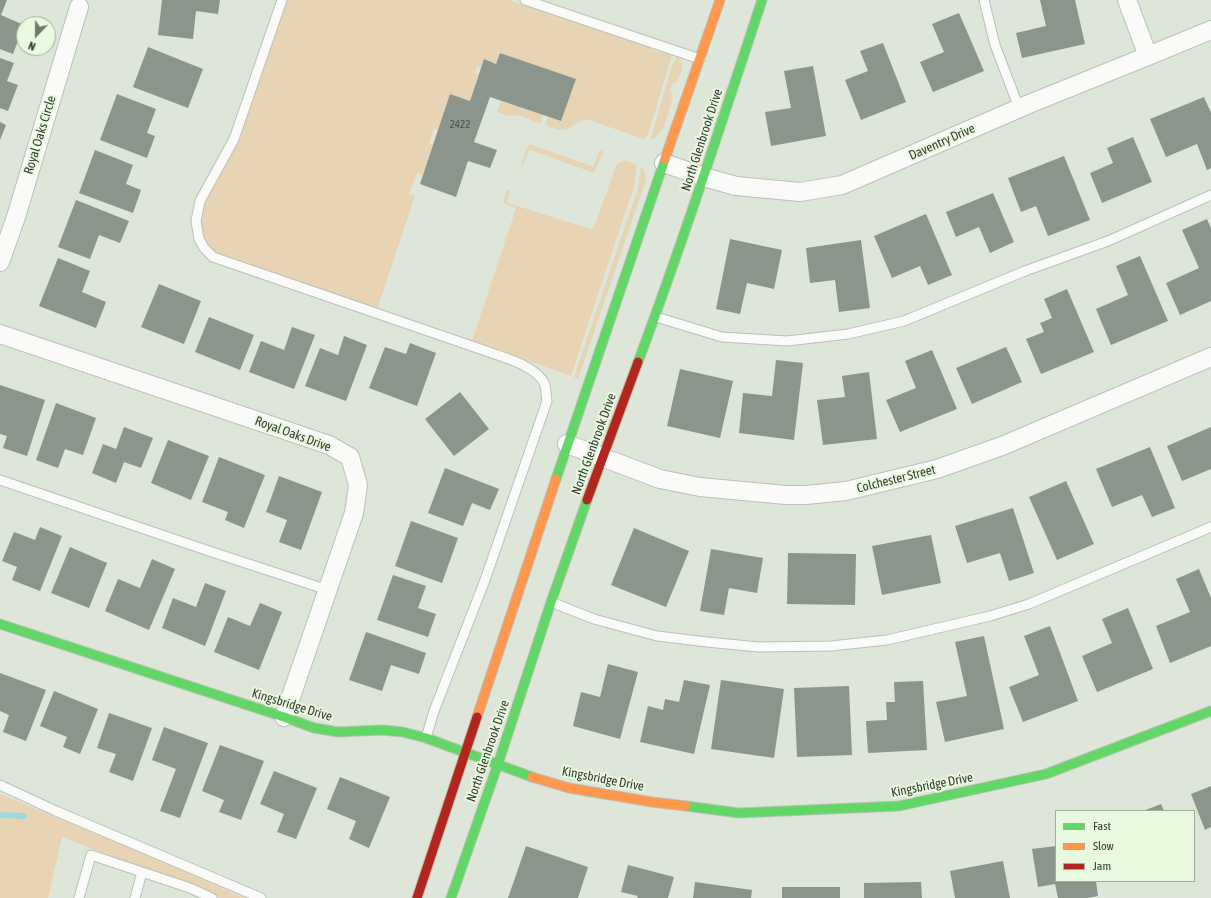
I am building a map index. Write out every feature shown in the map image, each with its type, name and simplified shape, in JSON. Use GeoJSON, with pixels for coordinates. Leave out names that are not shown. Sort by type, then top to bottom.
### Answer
{"type":"FeatureCollection","features":[{"type":"Feature","properties":{"kind":"main road","name":"North Glenbrook Drive"},"geometry":{"type":"LineString","coordinates":[[417,898],[567,444],[720,0]]}},
{"type":"Feature","properties":{"kind":"main road","name":"North Glenbrook Drive"},"geometry":{"type":"LineString","coordinates":[[451,898],[498,764],[551,602],[602,457],[656,317],[762,0]]}},
{"type":"Feature","properties":{"kind":"main road","name":"Kingsbridge Drive"},"geometry":{"type":"LineString","coordinates":[[0,624],[314,728],[338,732],[382,730],[402,732],[426,738],[527,775],[569,788],[652,802],[739,813],[899,806],[1046,774],[1211,711]]}},
{"type":"Feature","properties":{"kind":"street"},"geometry":{"type":"LineString","coordinates":[[1127,0],[1148,56]]}},
{"type":"Feature","properties":{"kind":"street","name":"Royal Oaks Circle"},"geometry":{"type":"LineString","coordinates":[[0,262],[18,209],[79,7]]}},
{"type":"Feature","properties":{"kind":"street","name":"Daventry Drive"},"geometry":{"type":"LineString","coordinates":[[664,163],[736,186],[800,192],[842,185],[1019,108],[1211,30]]}},
{"type":"Feature","properties":{"kind":"street","name":"Royal Oaks Drive"},"geometry":{"type":"LineString","coordinates":[[0,334],[329,445],[350,458],[358,485],[354,513],[284,717]]}},
{"type":"Feature","properties":{"kind":"street","name":"Colchester Street"},"geometry":{"type":"LineString","coordinates":[[567,444],[660,479],[700,487],[786,495],[806,495],[846,491],[937,469],[1002,446],[1211,356]]}},
{"type":"Feature","properties":{"kind":"lane"},"geometry":{"type":"LineString","coordinates":[[282,0],[234,139],[200,201],[196,221],[198,239],[204,248],[213,257],[524,365],[538,375],[544,384],[547,401],[485,580],[434,711],[426,738]]}},
{"type":"Feature","properties":{"kind":"lane"},"geometry":{"type":"LineString","coordinates":[[525,0],[700,59]]}},
{"type":"Feature","properties":{"kind":"lane"},"geometry":{"type":"LineString","coordinates":[[984,0],[995,45],[1019,108]]}},
{"type":"Feature","properties":{"kind":"lane"},"geometry":{"type":"LineString","coordinates":[[656,317],[722,337],[787,341],[848,334],[904,321],[1025,272],[1108,241],[1211,194]]}},
{"type":"Feature","properties":{"kind":"lane"},"geometry":{"type":"LineString","coordinates":[[0,480],[328,590]]}},
{"type":"Feature","properties":{"kind":"lane"},"geometry":{"type":"LineString","coordinates":[[551,602],[594,619],[657,636],[700,641],[759,647],[831,646],[887,640],[990,616],[1029,604],[1211,527]]}},
{"type":"Feature","properties":{"kind":"lane"},"geometry":{"type":"LineString","coordinates":[[0,785],[56,811],[261,898]]}},
{"type":"Feature","properties":{"kind":"lane"},"geometry":{"type":"LineString","coordinates":[[79,898],[91,856],[190,888],[212,898]]}},
{"type":"Feature","properties":{"kind":"lane"},"geometry":{"type":"LineString","coordinates":[[135,898],[142,872]]}},
{"type":"Feature","properties":{"kind":"shaded area"},"geometry":{"type":"Polygon","coordinates":[[[285,0],[509,0],[651,47],[651,50],[660,53],[661,50],[671,54],[671,58],[647,137],[644,139],[589,120],[578,122],[565,130],[545,125],[548,117],[561,121],[575,79],[500,53],[496,64],[484,59],[481,68],[477,67],[475,73],[478,74],[470,101],[450,95],[438,130],[434,128],[429,143],[433,145],[423,175],[417,173],[409,194],[415,196],[377,310],[220,254],[208,245],[202,233],[201,220],[205,200],[237,140],[252,102],[285,0]]]}},
{"type":"Feature","properties":{"kind":"shaded area"},"geometry":{"type":"Polygon","coordinates":[[[677,56],[682,63],[682,70],[676,83],[673,83],[670,92],[672,93],[672,102],[667,118],[662,129],[656,137],[651,140],[671,69],[677,56]]]}},
{"type":"Feature","properties":{"kind":"shaded area"},"geometry":{"type":"Polygon","coordinates":[[[501,101],[543,115],[540,124],[521,116],[508,116],[497,112],[501,101]]]}},
{"type":"Feature","properties":{"kind":"shaded area"},"geometry":{"type":"Polygon","coordinates":[[[529,144],[592,166],[594,166],[599,151],[601,150],[603,152],[594,173],[530,150],[522,165],[521,164],[529,144]]]}},
{"type":"Feature","properties":{"kind":"shaded area"},"geometry":{"type":"Polygon","coordinates":[[[623,161],[636,164],[634,188],[571,376],[472,341],[516,208],[503,202],[507,190],[510,191],[507,201],[508,203],[590,229],[595,225],[616,166],[618,163],[623,161]]]}},
{"type":"Feature","properties":{"kind":"shaded area"},"geometry":{"type":"Polygon","coordinates":[[[642,167],[646,180],[578,379],[574,377],[638,188],[640,170],[642,167]]]}},
{"type":"Feature","properties":{"kind":"shaded area"},"geometry":{"type":"Polygon","coordinates":[[[0,794],[121,844],[244,898],[220,898],[62,837],[48,898],[0,898],[0,794]]]}},
{"type":"Feature","properties":{"kind":"building"},"geometry":{"type":"Polygon","coordinates":[[[0,0],[7,0],[1,15],[16,22],[16,46],[13,54],[0,49],[0,0]]]}},
{"type":"Feature","properties":{"kind":"building"},"geometry":{"type":"Polygon","coordinates":[[[162,0],[220,0],[218,14],[196,11],[193,39],[158,35],[162,0]]]}},
{"type":"Feature","properties":{"kind":"building"},"geometry":{"type":"Polygon","coordinates":[[[1040,0],[1075,0],[1085,44],[1022,58],[1016,33],[1046,26],[1040,0]]]}},
{"type":"Feature","properties":{"kind":"building"},"geometry":{"type":"Polygon","coordinates":[[[959,13],[984,71],[933,92],[920,62],[944,52],[932,24],[959,13]]]}},
{"type":"Feature","properties":{"kind":"building"},"geometry":{"type":"Polygon","coordinates":[[[883,43],[906,102],[861,120],[845,80],[868,71],[860,51],[883,43]]]}},
{"type":"Feature","properties":{"kind":"building"},"geometry":{"type":"Polygon","coordinates":[[[148,47],[203,69],[188,108],[133,87],[148,47]]]}},
{"type":"Feature","properties":{"kind":"building"},"geometry":{"type":"Polygon","coordinates":[[[500,53],[576,79],[561,121],[490,97],[474,142],[497,150],[490,168],[468,161],[456,197],[420,184],[450,94],[470,101],[484,59],[496,64],[500,53]]]}},
{"type":"Feature","properties":{"kind":"building"},"geometry":{"type":"Polygon","coordinates":[[[0,58],[14,63],[7,81],[18,85],[8,111],[0,108],[0,58]]]}},
{"type":"Feature","properties":{"kind":"building"},"geometry":{"type":"Polygon","coordinates":[[[813,66],[826,136],[771,146],[765,112],[791,108],[784,71],[813,66]]]}},
{"type":"Feature","properties":{"kind":"building"},"geometry":{"type":"Polygon","coordinates":[[[117,94],[156,109],[147,133],[155,136],[147,158],[100,140],[117,94]]]}},
{"type":"Feature","properties":{"kind":"building"},"geometry":{"type":"Polygon","coordinates":[[[1204,97],[1211,113],[1211,168],[1207,170],[1197,144],[1166,157],[1150,119],[1204,97]]]}},
{"type":"Feature","properties":{"kind":"building"},"geometry":{"type":"Polygon","coordinates":[[[0,122],[6,125],[0,140],[0,122]]]}},
{"type":"Feature","properties":{"kind":"building"},"geometry":{"type":"Polygon","coordinates":[[[1133,137],[1152,182],[1102,203],[1090,173],[1113,163],[1107,148],[1133,137]]]}},
{"type":"Feature","properties":{"kind":"building"},"geometry":{"type":"Polygon","coordinates":[[[95,150],[133,165],[126,184],[141,190],[133,213],[79,193],[95,150]]]}},
{"type":"Feature","properties":{"kind":"building"},"geometry":{"type":"Polygon","coordinates":[[[1064,156],[1090,220],[1048,236],[1036,206],[1021,212],[1008,178],[1064,156]]]}},
{"type":"Feature","properties":{"kind":"building"},"geometry":{"type":"Polygon","coordinates":[[[993,193],[1014,242],[990,253],[979,227],[956,237],[946,212],[993,193]]]}},
{"type":"Feature","properties":{"kind":"building"},"geometry":{"type":"Polygon","coordinates":[[[76,200],[129,221],[120,243],[99,235],[90,259],[58,247],[76,200]]]}},
{"type":"Feature","properties":{"kind":"building"},"geometry":{"type":"Polygon","coordinates":[[[926,214],[952,275],[928,285],[920,266],[892,278],[874,236],[926,214]]]}},
{"type":"Feature","properties":{"kind":"building"},"geometry":{"type":"Polygon","coordinates":[[[1207,219],[1211,228],[1211,301],[1180,315],[1166,283],[1199,268],[1182,230],[1207,219]]]}},
{"type":"Feature","properties":{"kind":"building"},"geometry":{"type":"Polygon","coordinates":[[[730,239],[782,250],[774,289],[747,283],[740,314],[716,309],[730,239]]]}},
{"type":"Feature","properties":{"kind":"building"},"geometry":{"type":"Polygon","coordinates":[[[861,240],[870,308],[839,312],[835,280],[810,283],[806,248],[861,240]]]}},
{"type":"Feature","properties":{"kind":"building"},"geometry":{"type":"Polygon","coordinates":[[[1140,256],[1168,321],[1111,345],[1096,309],[1128,295],[1116,266],[1140,256]]]}},
{"type":"Feature","properties":{"kind":"building"},"geometry":{"type":"Polygon","coordinates":[[[58,258],[90,271],[82,292],[106,302],[96,328],[39,306],[58,258]]]}},
{"type":"Feature","properties":{"kind":"building"},"geometry":{"type":"Polygon","coordinates":[[[159,284],[201,301],[184,344],[141,327],[159,284]]]}},
{"type":"Feature","properties":{"kind":"building"},"geometry":{"type":"Polygon","coordinates":[[[1067,289],[1094,352],[1041,374],[1026,339],[1044,332],[1040,323],[1052,318],[1044,299],[1067,289]]]}},
{"type":"Feature","properties":{"kind":"building"},"geometry":{"type":"Polygon","coordinates":[[[209,317],[254,335],[240,370],[195,352],[209,317]]]}},
{"type":"Feature","properties":{"kind":"building"},"geometry":{"type":"Polygon","coordinates":[[[292,327],[315,335],[294,389],[249,372],[261,341],[284,350],[292,327]]]}},
{"type":"Feature","properties":{"kind":"building"},"geometry":{"type":"Polygon","coordinates":[[[344,336],[367,345],[346,401],[305,386],[320,348],[338,355],[344,336]]]}},
{"type":"Feature","properties":{"kind":"building"},"geometry":{"type":"Polygon","coordinates":[[[410,343],[436,353],[417,406],[369,388],[385,347],[406,354],[410,343]]]}},
{"type":"Feature","properties":{"kind":"building"},"geometry":{"type":"Polygon","coordinates":[[[1006,347],[1022,382],[972,404],[956,368],[1006,347]]]}},
{"type":"Feature","properties":{"kind":"building"},"geometry":{"type":"Polygon","coordinates":[[[932,350],[957,409],[900,432],[886,400],[916,388],[905,361],[932,350]]]}},
{"type":"Feature","properties":{"kind":"building"},"geometry":{"type":"Polygon","coordinates":[[[776,360],[803,363],[794,440],[739,433],[743,393],[772,396],[776,360]]]}},
{"type":"Feature","properties":{"kind":"building"},"geometry":{"type":"Polygon","coordinates":[[[680,369],[733,381],[720,438],[667,426],[680,369]]]}},
{"type":"Feature","properties":{"kind":"building"},"geometry":{"type":"Polygon","coordinates":[[[869,372],[877,439],[823,445],[817,400],[845,397],[842,376],[869,372]]]}},
{"type":"Feature","properties":{"kind":"building"},"geometry":{"type":"Polygon","coordinates":[[[0,385],[45,400],[27,456],[3,448],[7,436],[0,434],[0,385]]]}},
{"type":"Feature","properties":{"kind":"building"},"geometry":{"type":"Polygon","coordinates":[[[460,392],[489,429],[454,456],[425,419],[460,392]]]}},
{"type":"Feature","properties":{"kind":"building"},"geometry":{"type":"Polygon","coordinates":[[[56,403],[96,418],[83,455],[65,449],[58,468],[36,460],[56,403]]]}},
{"type":"Feature","properties":{"kind":"building"},"geometry":{"type":"Polygon","coordinates":[[[124,427],[153,438],[141,468],[124,462],[116,483],[92,473],[103,444],[116,449],[124,427]]]}},
{"type":"Feature","properties":{"kind":"building"},"geometry":{"type":"Polygon","coordinates":[[[1211,427],[1211,469],[1182,481],[1167,446],[1211,427]]]}},
{"type":"Feature","properties":{"kind":"building"},"geometry":{"type":"Polygon","coordinates":[[[168,440],[209,456],[191,500],[151,483],[168,440]]]}},
{"type":"Feature","properties":{"kind":"building"},"geometry":{"type":"Polygon","coordinates":[[[1150,447],[1175,508],[1152,517],[1142,495],[1112,507],[1096,469],[1150,447]]]}},
{"type":"Feature","properties":{"kind":"building"},"geometry":{"type":"Polygon","coordinates":[[[219,457],[265,475],[244,528],[225,520],[228,512],[202,502],[219,457]]]}},
{"type":"Feature","properties":{"kind":"building"},"geometry":{"type":"Polygon","coordinates":[[[445,468],[499,489],[490,510],[472,503],[463,526],[428,513],[445,468]]]}},
{"type":"Feature","properties":{"kind":"building"},"geometry":{"type":"Polygon","coordinates":[[[279,476],[322,492],[301,550],[279,542],[287,520],[266,512],[279,476]]]}},
{"type":"Feature","properties":{"kind":"building"},"geometry":{"type":"Polygon","coordinates":[[[1066,481],[1094,544],[1057,560],[1029,497],[1066,481]]]}},
{"type":"Feature","properties":{"kind":"building"},"geometry":{"type":"Polygon","coordinates":[[[1013,508],[1034,573],[1009,581],[1000,553],[967,563],[955,526],[1013,508]]]}},
{"type":"Feature","properties":{"kind":"building"},"geometry":{"type":"Polygon","coordinates":[[[411,521],[458,538],[442,583],[395,566],[411,521]]]}},
{"type":"Feature","properties":{"kind":"building"},"geometry":{"type":"Polygon","coordinates":[[[40,527],[62,536],[40,591],[12,580],[17,567],[2,561],[14,532],[35,540],[40,527]]]}},
{"type":"Feature","properties":{"kind":"building"},"geometry":{"type":"Polygon","coordinates":[[[634,528],[689,551],[666,607],[611,585],[634,528]]]}},
{"type":"Feature","properties":{"kind":"building"},"geometry":{"type":"Polygon","coordinates":[[[931,535],[941,583],[882,595],[872,546],[931,535]]]}},
{"type":"Feature","properties":{"kind":"building"},"geometry":{"type":"Polygon","coordinates":[[[70,547],[107,563],[89,608],[51,593],[70,547]]]}},
{"type":"Feature","properties":{"kind":"building"},"geometry":{"type":"Polygon","coordinates":[[[711,549],[763,558],[757,593],[729,588],[724,615],[700,611],[711,549]]]}},
{"type":"Feature","properties":{"kind":"building"},"geometry":{"type":"Polygon","coordinates":[[[788,553],[856,554],[855,605],[787,604],[788,553]]]}},
{"type":"Feature","properties":{"kind":"building"},"geometry":{"type":"Polygon","coordinates":[[[152,559],[175,569],[149,630],[105,611],[118,579],[140,588],[152,559]]]}},
{"type":"Feature","properties":{"kind":"building"},"geometry":{"type":"Polygon","coordinates":[[[1199,569],[1211,598],[1211,646],[1170,663],[1156,626],[1190,612],[1176,579],[1199,569]]]}},
{"type":"Feature","properties":{"kind":"building"},"geometry":{"type":"Polygon","coordinates":[[[393,575],[426,586],[418,608],[436,614],[428,637],[377,620],[393,575]]]}},
{"type":"Feature","properties":{"kind":"building"},"geometry":{"type":"Polygon","coordinates":[[[205,583],[226,591],[205,646],[162,628],[173,598],[196,607],[205,583]]]}},
{"type":"Feature","properties":{"kind":"building"},"geometry":{"type":"Polygon","coordinates":[[[260,603],[282,612],[259,670],[214,652],[228,617],[250,626],[260,603]]]}},
{"type":"Feature","properties":{"kind":"building"},"geometry":{"type":"Polygon","coordinates":[[[1128,608],[1153,669],[1097,692],[1082,656],[1112,643],[1102,619],[1128,608]]]}},
{"type":"Feature","properties":{"kind":"building"},"geometry":{"type":"Polygon","coordinates":[[[1050,626],[1078,701],[1023,722],[1009,687],[1039,675],[1024,636],[1050,626]]]}},
{"type":"Feature","properties":{"kind":"building"},"geometry":{"type":"Polygon","coordinates":[[[366,632],[426,653],[419,674],[391,665],[382,691],[349,680],[366,632]]]}},
{"type":"Feature","properties":{"kind":"building"},"geometry":{"type":"Polygon","coordinates":[[[984,636],[1004,729],[945,742],[936,702],[967,696],[955,642],[984,636]]]}},
{"type":"Feature","properties":{"kind":"building"},"geometry":{"type":"Polygon","coordinates":[[[608,664],[638,672],[620,739],[573,726],[581,692],[600,697],[608,664]]]}},
{"type":"Feature","properties":{"kind":"building"},"geometry":{"type":"Polygon","coordinates":[[[0,673],[46,690],[26,741],[3,732],[9,715],[0,711],[0,673]]]}},
{"type":"Feature","properties":{"kind":"building"},"geometry":{"type":"Polygon","coordinates":[[[684,680],[710,685],[694,754],[640,742],[648,706],[663,710],[665,699],[679,702],[684,680]]]}},
{"type":"Feature","properties":{"kind":"building"},"geometry":{"type":"Polygon","coordinates":[[[721,680],[784,689],[774,758],[711,749],[721,680]]]}},
{"type":"Feature","properties":{"kind":"building"},"geometry":{"type":"Polygon","coordinates":[[[923,681],[927,750],[868,753],[866,721],[887,720],[886,702],[895,702],[894,682],[923,681]]]}},
{"type":"Feature","properties":{"kind":"building"},"geometry":{"type":"Polygon","coordinates":[[[849,686],[852,755],[797,757],[794,688],[849,686]]]}},
{"type":"Feature","properties":{"kind":"building"},"geometry":{"type":"Polygon","coordinates":[[[54,691],[98,709],[80,754],[63,747],[67,737],[40,726],[54,691]]]}},
{"type":"Feature","properties":{"kind":"building"},"geometry":{"type":"Polygon","coordinates":[[[109,713],[152,728],[133,781],[109,772],[116,754],[97,748],[109,713]]]}},
{"type":"Feature","properties":{"kind":"building"},"geometry":{"type":"Polygon","coordinates":[[[164,727],[208,743],[180,818],[160,811],[176,769],[152,760],[164,727]]]}},
{"type":"Feature","properties":{"kind":"building"},"geometry":{"type":"Polygon","coordinates":[[[220,745],[264,761],[241,820],[219,812],[224,800],[202,791],[220,745]]]}},
{"type":"Feature","properties":{"kind":"building"},"geometry":{"type":"Polygon","coordinates":[[[274,771],[317,788],[296,839],[277,832],[284,814],[260,804],[274,771]]]}},
{"type":"Feature","properties":{"kind":"building"},"geometry":{"type":"Polygon","coordinates":[[[340,777],[390,797],[369,848],[349,839],[356,821],[327,809],[340,777]]]}},
{"type":"Feature","properties":{"kind":"building"},"geometry":{"type":"Polygon","coordinates":[[[1211,786],[1211,827],[1205,830],[1191,794],[1211,786]]]}},
{"type":"Feature","properties":{"kind":"building"},"geometry":{"type":"Polygon","coordinates":[[[1161,804],[1164,810],[1146,810],[1161,804]]]}},
{"type":"Feature","properties":{"kind":"building"},"geometry":{"type":"Polygon","coordinates":[[[526,846],[588,867],[578,898],[508,898],[526,846]]]}},
{"type":"Feature","properties":{"kind":"building"},"geometry":{"type":"Polygon","coordinates":[[[1055,846],[1055,882],[1096,882],[1098,896],[1088,898],[1058,898],[1055,884],[1038,887],[1032,849],[1055,846]]]}},
{"type":"Feature","properties":{"kind":"building"},"geometry":{"type":"Polygon","coordinates":[[[1003,861],[1010,898],[955,898],[950,871],[1003,861]]]}},
{"type":"Feature","properties":{"kind":"building"},"geometry":{"type":"Polygon","coordinates":[[[628,865],[674,877],[668,898],[637,898],[638,896],[621,892],[628,865]]]}},
{"type":"Feature","properties":{"kind":"building"},"geometry":{"type":"Polygon","coordinates":[[[695,882],[752,890],[751,898],[693,898],[695,882]]]}},
{"type":"Feature","properties":{"kind":"building"},"geometry":{"type":"Polygon","coordinates":[[[921,882],[922,898],[864,898],[864,883],[921,882]]]}},
{"type":"Feature","properties":{"kind":"building"},"geometry":{"type":"Polygon","coordinates":[[[782,887],[840,887],[840,898],[782,898],[782,887]]]}},
{"type":"Feature","properties":{"kind":"waterway"},"geometry":{"type":"LineString","coordinates":[[0,815],[24,816]]}},
{"type":"Feature","properties":{"kind":"traffic: fast"},"geometry":{"type":"LineString","coordinates":[[638,362],[686,227],[762,0]]}},
{"type":"Feature","properties":{"kind":"traffic: fast"},"geometry":{"type":"LineString","coordinates":[[556,479],[665,159]]}},
{"type":"Feature","properties":{"kind":"traffic: fast"},"geometry":{"type":"LineString","coordinates":[[451,898],[587,500]]}},
{"type":"Feature","properties":{"kind":"traffic: fast"},"geometry":{"type":"LineString","coordinates":[[0,624],[314,728],[338,732],[382,730],[403,732],[426,738],[532,777]]}},
{"type":"Feature","properties":{"kind":"traffic: fast"},"geometry":{"type":"LineString","coordinates":[[686,806],[739,813],[899,806],[1046,774],[1211,711]]}},
{"type":"Feature","properties":{"kind":"traffic: slow"},"geometry":{"type":"LineString","coordinates":[[665,159],[720,0]]}},
{"type":"Feature","properties":{"kind":"traffic: slow"},"geometry":{"type":"LineString","coordinates":[[477,717],[556,479]]}},
{"type":"Feature","properties":{"kind":"traffic: slow"},"geometry":{"type":"LineString","coordinates":[[532,777],[569,788],[652,802],[686,806]]}},
{"type":"Feature","properties":{"kind":"traffic: jam"},"geometry":{"type":"LineString","coordinates":[[587,500],[638,362]]}},
{"type":"Feature","properties":{"kind":"traffic: jam"},"geometry":{"type":"LineString","coordinates":[[417,898],[477,717]]}}]}
